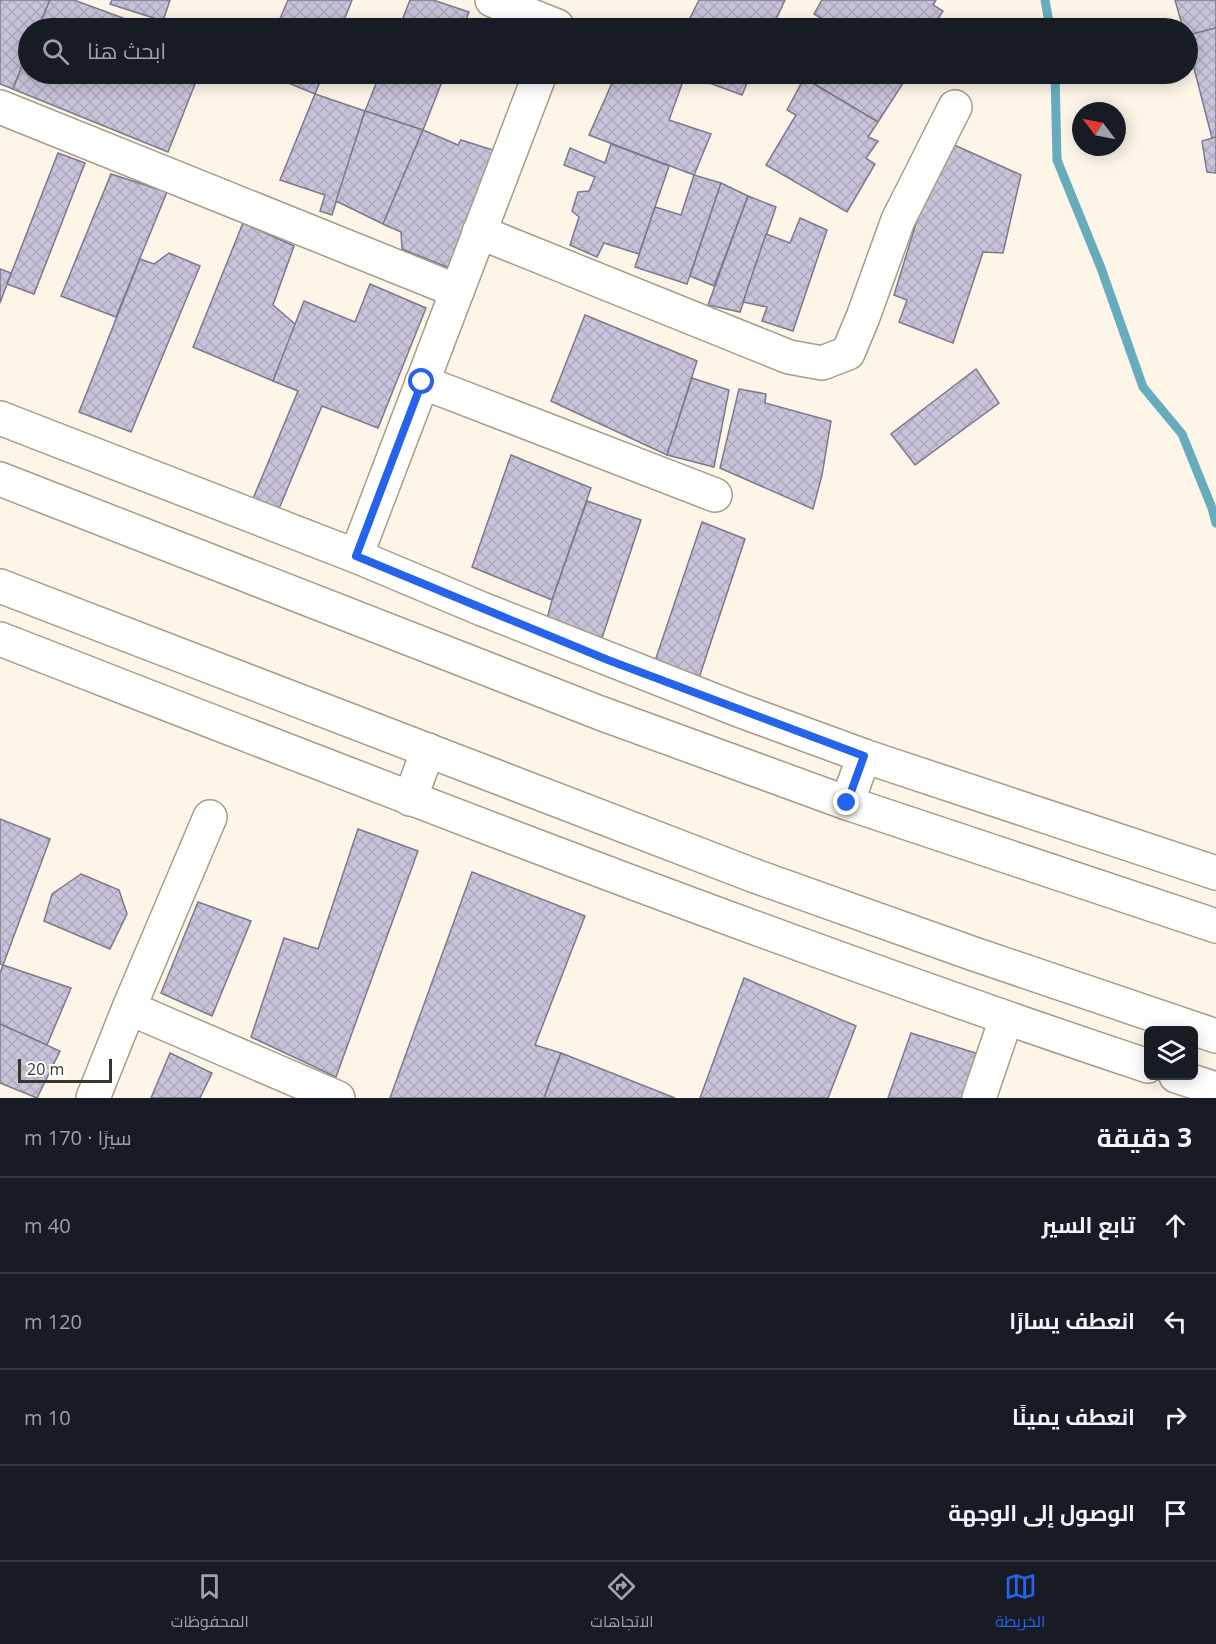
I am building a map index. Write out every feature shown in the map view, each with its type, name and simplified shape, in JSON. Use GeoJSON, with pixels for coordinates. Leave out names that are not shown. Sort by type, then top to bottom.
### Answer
{"type":"FeatureCollection","features":[{"type":"Feature","properties":{"kind":"street"},"geometry":{"type":"LineString","coordinates":[[492,0],[561,18]]}},
{"type":"Feature","properties":{"kind":"street"},"geometry":{"type":"LineString","coordinates":[[356,556],[536,84]]}},
{"type":"Feature","properties":{"kind":"street"},"geometry":{"type":"LineString","coordinates":[[0,107],[457,291]]}},
{"type":"Feature","properties":{"kind":"street"},"geometry":{"type":"LineString","coordinates":[[479,232],[789,357],[822,363],[848,352],[898,220],[955,107]]}},
{"type":"Feature","properties":{"kind":"street"},"geometry":{"type":"LineString","coordinates":[[422,382],[715,495]]}},
{"type":"Feature","properties":{"kind":"street"},"geometry":{"type":"LineString","coordinates":[[0,418],[356,556],[608,660],[864,756],[1216,873]]}},
{"type":"Feature","properties":{"kind":"street"},"geometry":{"type":"LineString","coordinates":[[0,479],[600,713],[847,803],[1216,926]]}},
{"type":"Feature","properties":{"kind":"street"},"geometry":{"type":"LineString","coordinates":[[0,586],[755,876],[974,954],[1216,1036]]}},
{"type":"Feature","properties":{"kind":"street"},"geometry":{"type":"LineString","coordinates":[[0,639],[410,799],[707,911],[1006,1019],[1144,1064]]}},
{"type":"Feature","properties":{"kind":"street"},"geometry":{"type":"LineString","coordinates":[[410,799],[428,750]]}},
{"type":"Feature","properties":{"kind":"street"},"geometry":{"type":"LineString","coordinates":[[847,803],[864,756]]}},
{"type":"Feature","properties":{"kind":"street"},"geometry":{"type":"LineString","coordinates":[[93,1098],[210,818]]}},
{"type":"Feature","properties":{"kind":"street"},"geometry":{"type":"LineString","coordinates":[[129,1008],[338,1098]]}},
{"type":"Feature","properties":{"kind":"street"},"geometry":{"type":"LineString","coordinates":[[979,1098],[1006,1019]]}},
{"type":"Feature","properties":{"kind":"street"},"geometry":{"type":"LineString","coordinates":[[1188,1080],[1216,1089]]}},
{"type":"Feature","properties":{"kind":"building"},"geometry":{"type":"Polygon","coordinates":[[[0,0],[50,0],[42,18],[18,18],[18,76],[13,89],[0,84],[0,0]]]}},
{"type":"Feature","properties":{"kind":"building"},"geometry":{"type":"Polygon","coordinates":[[[50,0],[74,0],[123,18],[42,18],[50,0]]]}},
{"type":"Feature","properties":{"kind":"building"},"geometry":{"type":"Polygon","coordinates":[[[112,0],[170,0],[164,18],[154,18],[110,4],[112,0]]]}},
{"type":"Feature","properties":{"kind":"building"},"geometry":{"type":"Polygon","coordinates":[[[288,0],[352,0],[345,18],[280,18],[288,0]]]}},
{"type":"Feature","properties":{"kind":"building"},"geometry":{"type":"Polygon","coordinates":[[[410,0],[433,0],[469,12],[467,18],[403,18],[410,0]]]}},
{"type":"Feature","properties":{"kind":"building"},"geometry":{"type":"Polygon","coordinates":[[[699,0],[785,0],[777,18],[690,18],[699,0]]]}},
{"type":"Feature","properties":{"kind":"building"},"geometry":{"type":"Polygon","coordinates":[[[822,0],[936,0],[933,5],[943,11],[938,18],[821,18],[814,14],[822,0]]]}},
{"type":"Feature","properties":{"kind":"building"},"geometry":{"type":"Polygon","coordinates":[[[1175,0],[1216,0],[1216,28],[1198,32],[1198,18],[1180,18],[1175,0]]]}},
{"type":"Feature","properties":{"kind":"building"},"geometry":{"type":"Polygon","coordinates":[[[1216,28],[1216,137],[1212,138],[1198,84],[1198,32],[1216,28]]]}},
{"type":"Feature","properties":{"kind":"building"},"geometry":{"type":"Polygon","coordinates":[[[18,76],[18,84],[195,84],[168,152],[13,89],[18,76]]]}},
{"type":"Feature","properties":{"kind":"building"},"geometry":{"type":"Polygon","coordinates":[[[291,84],[319,84],[315,94],[291,84]]]}},
{"type":"Feature","properties":{"kind":"building"},"geometry":{"type":"Polygon","coordinates":[[[376,84],[441,84],[423,130],[365,111],[376,84]]]}},
{"type":"Feature","properties":{"kind":"building"},"geometry":{"type":"Polygon","coordinates":[[[612,84],[682,84],[669,120],[711,134],[694,175],[589,135],[612,84]]]}},
{"type":"Feature","properties":{"kind":"building"},"geometry":{"type":"Polygon","coordinates":[[[712,84],[747,84],[742,95],[712,84]]]}},
{"type":"Feature","properties":{"kind":"building"},"geometry":{"type":"Polygon","coordinates":[[[801,84],[814,84],[878,122],[868,137],[878,141],[866,158],[875,164],[847,212],[766,165],[796,115],[787,110],[801,84]]]}},
{"type":"Feature","properties":{"kind":"building"},"geometry":{"type":"Polygon","coordinates":[[[814,84],[903,84],[878,122],[814,84]]]}},
{"type":"Feature","properties":{"kind":"building"},"geometry":{"type":"Polygon","coordinates":[[[315,94],[365,111],[332,215],[320,211],[325,195],[280,180],[315,94]]]}},
{"type":"Feature","properties":{"kind":"building"},"geometry":{"type":"Polygon","coordinates":[[[365,111],[423,130],[383,224],[336,201],[365,111]]]}},
{"type":"Feature","properties":{"kind":"building"},"geometry":{"type":"Polygon","coordinates":[[[423,130],[458,145],[461,140],[499,152],[452,269],[402,249],[401,232],[383,224],[423,130]]]}},
{"type":"Feature","properties":{"kind":"building"},"geometry":{"type":"Polygon","coordinates":[[[1216,137],[1216,173],[1207,172],[1202,141],[1216,137]]]}},
{"type":"Feature","properties":{"kind":"building"},"geometry":{"type":"Polygon","coordinates":[[[611,144],[669,166],[639,254],[604,243],[597,257],[570,245],[579,217],[572,211],[578,192],[589,191],[595,177],[564,165],[570,148],[605,163],[611,144]]]}},
{"type":"Feature","properties":{"kind":"building"},"geometry":{"type":"Polygon","coordinates":[[[952,144],[1021,175],[1003,253],[983,252],[953,343],[899,322],[907,300],[894,295],[917,220],[952,144]]]}},
{"type":"Feature","properties":{"kind":"building"},"geometry":{"type":"Polygon","coordinates":[[[58,153],[85,163],[34,294],[7,284],[58,153]]]}},
{"type":"Feature","properties":{"kind":"building"},"geometry":{"type":"Polygon","coordinates":[[[111,174],[167,192],[116,317],[61,296],[111,174]]]}},
{"type":"Feature","properties":{"kind":"building"},"geometry":{"type":"Polygon","coordinates":[[[694,175],[721,183],[687,284],[635,267],[655,207],[681,215],[694,175]]]}},
{"type":"Feature","properties":{"kind":"building"},"geometry":{"type":"Polygon","coordinates":[[[721,183],[748,196],[714,286],[690,276],[721,183]]]}},
{"type":"Feature","properties":{"kind":"building"},"geometry":{"type":"Polygon","coordinates":[[[748,196],[776,207],[740,312],[708,305],[748,196]]]}},
{"type":"Feature","properties":{"kind":"building"},"geometry":{"type":"Polygon","coordinates":[[[800,218],[827,230],[793,331],[762,321],[767,307],[743,302],[766,234],[790,243],[800,218]]]}},
{"type":"Feature","properties":{"kind":"building"},"geometry":{"type":"Polygon","coordinates":[[[243,223],[294,246],[273,305],[296,325],[273,381],[193,347],[243,223]]]}},
{"type":"Feature","properties":{"kind":"building"},"geometry":{"type":"Polygon","coordinates":[[[169,253],[200,266],[131,432],[79,412],[140,259],[154,264],[169,253]]]}},
{"type":"Feature","properties":{"kind":"building"},"geometry":{"type":"Polygon","coordinates":[[[0,269],[11,273],[0,303],[0,269]]]}},
{"type":"Feature","properties":{"kind":"building"},"geometry":{"type":"Polygon","coordinates":[[[370,284],[426,308],[378,428],[322,406],[278,511],[252,501],[298,391],[273,381],[304,301],[355,322],[370,284]]]}},
{"type":"Feature","properties":{"kind":"building"},"geometry":{"type":"Polygon","coordinates":[[[585,315],[697,361],[667,455],[551,401],[585,315]]]}},
{"type":"Feature","properties":{"kind":"building"},"geometry":{"type":"Polygon","coordinates":[[[976,369],[999,403],[915,465],[891,434],[976,369]]]}},
{"type":"Feature","properties":{"kind":"building"},"geometry":{"type":"Polygon","coordinates":[[[692,378],[729,390],[714,467],[667,455],[692,378]]]}},
{"type":"Feature","properties":{"kind":"building"},"geometry":{"type":"Polygon","coordinates":[[[739,389],[766,394],[765,403],[831,421],[822,475],[813,509],[720,468],[739,389]]]}},
{"type":"Feature","properties":{"kind":"building"},"geometry":{"type":"Polygon","coordinates":[[[511,455],[591,488],[552,600],[472,567],[511,455]]]}},
{"type":"Feature","properties":{"kind":"building"},"geometry":{"type":"Polygon","coordinates":[[[587,501],[641,520],[599,647],[544,630],[552,600],[587,501]]]}},
{"type":"Feature","properties":{"kind":"building"},"geometry":{"type":"Polygon","coordinates":[[[702,522],[745,539],[698,681],[654,664],[702,522]]]}},
{"type":"Feature","properties":{"kind":"building"},"geometry":{"type":"Polygon","coordinates":[[[0,819],[50,839],[3,965],[0,964],[0,819]]]}},
{"type":"Feature","properties":{"kind":"building"},"geometry":{"type":"Polygon","coordinates":[[[358,829],[418,851],[336,1077],[251,1037],[284,938],[318,949],[358,829]]]}},
{"type":"Feature","properties":{"kind":"building"},"geometry":{"type":"Polygon","coordinates":[[[472,872],[585,916],[535,1045],[561,1053],[544,1098],[390,1098],[472,872]]]}},
{"type":"Feature","properties":{"kind":"building"},"geometry":{"type":"Polygon","coordinates":[[[81,874],[119,890],[127,914],[110,949],[44,921],[52,894],[81,874]]]}},
{"type":"Feature","properties":{"kind":"building"},"geometry":{"type":"Polygon","coordinates":[[[198,902],[251,921],[212,1016],[161,993],[198,902]]]}},
{"type":"Feature","properties":{"kind":"building"},"geometry":{"type":"Polygon","coordinates":[[[3,965],[71,988],[47,1045],[0,1024],[0,973],[3,965]]]}},
{"type":"Feature","properties":{"kind":"building"},"geometry":{"type":"Polygon","coordinates":[[[744,978],[856,1026],[828,1098],[700,1098],[744,978]]]}},
{"type":"Feature","properties":{"kind":"building"},"geometry":{"type":"Polygon","coordinates":[[[0,1024],[60,1051],[37,1098],[0,1083],[0,1024]]]}},
{"type":"Feature","properties":{"kind":"building"},"geometry":{"type":"Polygon","coordinates":[[[911,1033],[995,1059],[982,1098],[888,1098],[911,1033]]]}},
{"type":"Feature","properties":{"kind":"building"},"geometry":{"type":"Polygon","coordinates":[[[170,1053],[212,1073],[200,1098],[151,1098],[170,1053]]]}},
{"type":"Feature","properties":{"kind":"building"},"geometry":{"type":"Polygon","coordinates":[[[561,1053],[675,1098],[544,1098],[561,1053]]]}},
{"type":"Feature","properties":{"kind":"waterway"},"geometry":{"type":"LineString","coordinates":[[1045,0],[1048,18]]}},
{"type":"Feature","properties":{"kind":"waterway"},"geometry":{"type":"LineString","coordinates":[[1055,84],[1057,160],[1101,268],[1143,387],[1182,434],[1216,523]]}},
{"type":"Feature","properties":{"kind":"route"},"geometry":{"type":"LineString","coordinates":[[422,382],[356,556],[608,660],[864,756],[847,803]]}}]}
